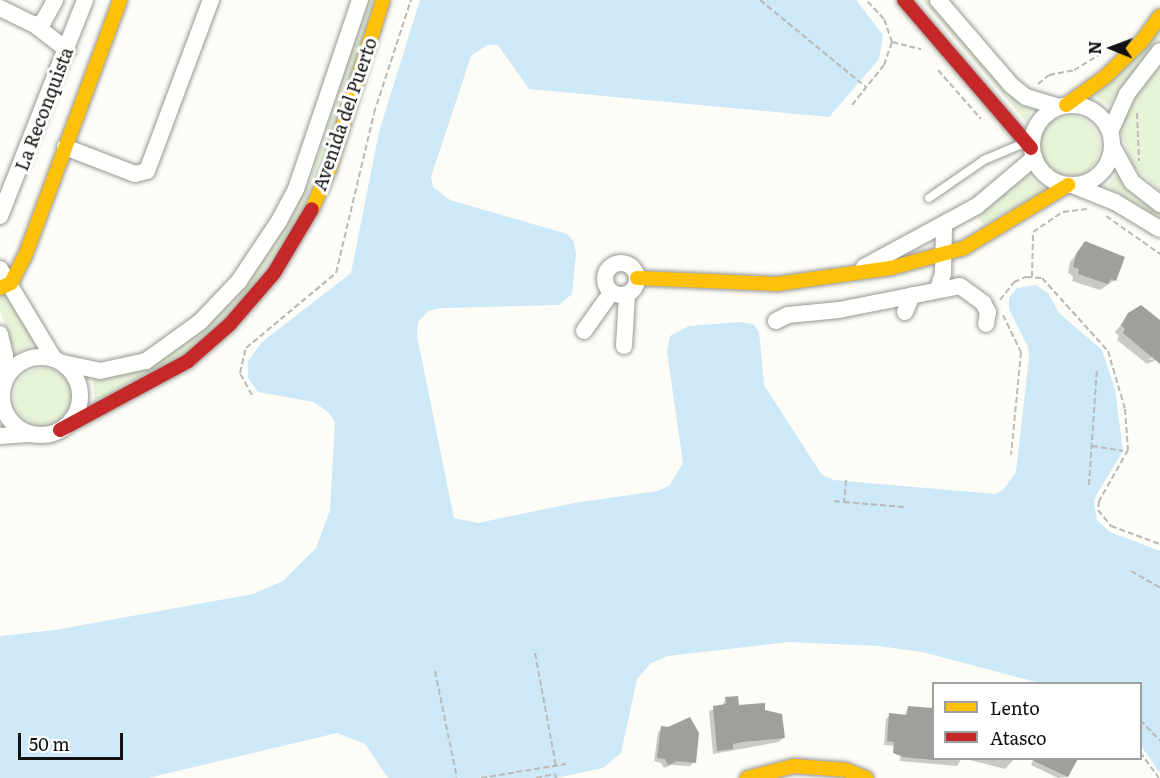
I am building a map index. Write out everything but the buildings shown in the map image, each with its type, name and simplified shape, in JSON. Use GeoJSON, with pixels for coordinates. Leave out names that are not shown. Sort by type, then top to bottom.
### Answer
{"type":"FeatureCollection","features":[{"type":"Feature","properties":{"kind":"street"},"geometry":{"type":"LineString","coordinates":[[35,25],[43,22],[55,0]]}},
{"type":"Feature","properties":{"kind":"street","name":"La Reconquista"},"geometry":{"type":"LineString","coordinates":[[0,216],[86,0]]}},
{"type":"Feature","properties":{"kind":"street"},"geometry":{"type":"LineString","coordinates":[[5,286],[25,256],[120,0]]}},
{"type":"Feature","properties":{"kind":"street"},"geometry":{"type":"LineString","coordinates":[[65,147],[135,174],[147,171],[211,0]]}},
{"type":"Feature","properties":{"kind":"street","name":"Avenida del Puerto"},"geometry":{"type":"LineString","coordinates":[[59,361],[100,371],[146,361],[200,322],[239,281],[279,221],[296,189],[360,0]]}},
{"type":"Feature","properties":{"kind":"street","name":"Avenida del Puerto"},"geometry":{"type":"LineString","coordinates":[[60,430],[188,362],[230,324],[274,273],[313,208],[329,170],[383,0]]}},
{"type":"Feature","properties":{"kind":"street"},"geometry":{"type":"LineString","coordinates":[[904,0],[1030,150],[1047,177],[1115,202],[1160,229]]}},
{"type":"Feature","properties":{"kind":"street"},"geometry":{"type":"LineString","coordinates":[[938,0],[1011,85],[1026,97],[1062,106],[1088,108],[1105,122],[1132,182],[1160,204]]}},
{"type":"Feature","properties":{"kind":"street"},"geometry":{"type":"LineString","coordinates":[[0,8],[35,25],[67,50]]}},
{"type":"Feature","properties":{"kind":"street"},"geometry":{"type":"LineString","coordinates":[[839,278],[944,226],[988,199],[1030,150],[1038,123],[1105,77],[1142,41],[1160,16]]}},
{"type":"Feature","properties":{"kind":"street"},"geometry":{"type":"LineString","coordinates":[[637,278],[761,285],[839,278],[949,253],[1071,185],[1086,183],[1105,168],[1111,139],[1127,94],[1160,51]]}},
{"type":"Feature","properties":{"kind":"street"},"geometry":{"type":"LineString","coordinates":[[944,226],[949,253],[960,286]]}},
{"type":"Feature","properties":{"kind":"street"},"geometry":{"type":"LineString","coordinates":[[938,289],[949,253]]}},
{"type":"Feature","properties":{"kind":"street"},"geometry":{"type":"LineString","coordinates":[[584,331],[619,294],[634,288],[637,278],[628,264],[612,265],[604,279],[619,294],[624,346]]}},
{"type":"Feature","properties":{"kind":"street"},"geometry":{"type":"LineString","coordinates":[[0,269],[5,286],[59,361],[71,371],[80,392],[76,414],[60,430],[0,436]]}},
{"type":"Feature","properties":{"kind":"street"},"geometry":{"type":"LineString","coordinates":[[776,321],[788,315],[839,310],[960,286],[989,304],[986,324]]}},
{"type":"Feature","properties":{"kind":"street"},"geometry":{"type":"LineString","coordinates":[[905,312],[912,295]]}},
{"type":"Feature","properties":{"kind":"street"},"geometry":{"type":"LineString","coordinates":[[0,333],[5,355],[2,389],[9,417],[33,434]]}},
{"type":"Feature","properties":{"kind":"street"},"geometry":{"type":"LineString","coordinates":[[2,389],[24,360],[59,361]]}},
{"type":"Feature","properties":{"kind":"street"},"geometry":{"type":"LineString","coordinates":[[747,778],[794,766],[846,770],[866,778]]}},
{"type":"Feature","properties":{"kind":"lane"},"geometry":{"type":"LineString","coordinates":[[929,198],[984,160],[1030,150]]}},
{"type":"Feature","properties":{"kind":"path"},"geometry":{"type":"LineString","coordinates":[[252,395],[240,373],[246,348],[336,273],[374,113],[411,0]]}},
{"type":"Feature","properties":{"kind":"path"},"geometry":{"type":"LineString","coordinates":[[760,0],[866,87]]}},
{"type":"Feature","properties":{"kind":"path"},"geometry":{"type":"LineString","coordinates":[[852,105],[889,56],[892,42],[884,20],[866,0]]}},
{"type":"Feature","properties":{"kind":"path"},"geometry":{"type":"LineString","coordinates":[[892,42],[909,43],[925,54]]}},
{"type":"Feature","properties":{"kind":"path"},"geometry":{"type":"LineString","coordinates":[[1026,97],[1049,75],[1074,70],[1107,50]]}},
{"type":"Feature","properties":{"kind":"path"},"geometry":{"type":"LineString","coordinates":[[934,65],[960,99],[983,121]]}},
{"type":"Feature","properties":{"kind":"path"},"geometry":{"type":"LineString","coordinates":[[1132,182],[1138,163],[1137,110]]}},
{"type":"Feature","properties":{"kind":"path"},"geometry":{"type":"LineString","coordinates":[[1033,232],[1064,212],[1089,209],[1104,215],[1160,254]]}},
{"type":"Feature","properties":{"kind":"path"},"geometry":{"type":"LineString","coordinates":[[1023,212],[1033,232],[1032,277]]}},
{"type":"Feature","properties":{"kind":"path"},"geometry":{"type":"LineString","coordinates":[[1011,455],[1021,345],[989,304],[1006,288],[1032,277],[1049,283],[1070,313],[1102,342],[1120,385],[1128,450],[1099,501],[1101,518],[1111,526],[1160,544]]}},
{"type":"Feature","properties":{"kind":"path"},"geometry":{"type":"LineString","coordinates":[[1089,485],[1097,369]]}},
{"type":"Feature","properties":{"kind":"path"},"geometry":{"type":"LineString","coordinates":[[1092,446],[1123,451]]}},
{"type":"Feature","properties":{"kind":"path"},"geometry":{"type":"LineString","coordinates":[[844,502],[846,480]]}},
{"type":"Feature","properties":{"kind":"path"},"geometry":{"type":"LineString","coordinates":[[834,501],[904,507]]}},
{"type":"Feature","properties":{"kind":"path"},"geometry":{"type":"LineString","coordinates":[[1131,571],[1160,588]]}},
{"type":"Feature","properties":{"kind":"path"},"geometry":{"type":"LineString","coordinates":[[535,653],[556,766]]}},
{"type":"Feature","properties":{"kind":"path"},"geometry":{"type":"LineString","coordinates":[[435,671],[457,778]]}},
{"type":"Feature","properties":{"kind":"path"},"geometry":{"type":"LineString","coordinates":[[1142,722],[1160,741]]}},
{"type":"Feature","properties":{"kind":"path"},"geometry":{"type":"LineString","coordinates":[[1142,755],[1159,778]]}},
{"type":"Feature","properties":{"kind":"path"},"geometry":{"type":"LineString","coordinates":[[481,778],[566,764]]}},
{"type":"Feature","properties":{"kind":"path"},"geometry":{"type":"LineString","coordinates":[[527,771],[528,778]]}},
{"type":"Feature","properties":{"kind":"path"},"geometry":{"type":"LineString","coordinates":[[536,778],[555,774],[556,777]]}},
{"type":"Feature","properties":{"kind":"green space"},"geometry":{"type":"Polygon","coordinates":[[[368,0],[375,0],[332,137],[297,222],[244,298],[185,353],[95,401],[92,376],[159,360],[178,348],[236,294],[266,257],[311,179],[368,0]]]}},
{"type":"Feature","properties":{"kind":"green space"},"geometry":{"type":"Polygon","coordinates":[[[922,0],[933,0],[1034,106],[1026,122],[922,0]]]}},
{"type":"Feature","properties":{"kind":"green space"},"geometry":{"type":"Polygon","coordinates":[[[1160,20],[1160,38],[1109,106],[1095,96],[1160,20]]]}},
{"type":"Feature","properties":{"kind":"green space"},"geometry":{"type":"Polygon","coordinates":[[[1160,64],[1160,191],[1132,165],[1121,131],[1125,107],[1160,64]]]}},
{"type":"Feature","properties":{"kind":"green space"},"geometry":{"type":"Polygon","coordinates":[[[1070,116],[1087,121],[1095,129],[1100,146],[1095,163],[1087,171],[1070,176],[1053,171],[1045,163],[1040,146],[1045,129],[1053,121],[1070,116]]]}},
{"type":"Feature","properties":{"kind":"green space"},"geometry":{"type":"Polygon","coordinates":[[[1118,172],[1160,210],[1160,218],[1107,186],[1118,172]]]}},
{"type":"Feature","properties":{"kind":"green space"},"geometry":{"type":"Polygon","coordinates":[[[1028,175],[1045,190],[984,225],[976,214],[1028,175]]]}},
{"type":"Feature","properties":{"kind":"green space"},"geometry":{"type":"Polygon","coordinates":[[[6,291],[37,342],[15,354],[0,311],[0,295],[6,291]]]}},
{"type":"Feature","properties":{"kind":"green space"},"geometry":{"type":"Polygon","coordinates":[[[43,368],[54,370],[67,381],[72,397],[70,408],[59,421],[43,426],[32,424],[19,413],[14,397],[16,386],[27,373],[43,368]]]}},
{"type":"Feature","properties":{"kind":"water"},"geometry":{"type":"Polygon","coordinates":[[[420,0],[856,0],[883,35],[879,59],[829,117],[529,89],[498,45],[487,45],[471,56],[431,177],[433,187],[450,200],[567,234],[574,242],[576,254],[572,294],[559,305],[442,308],[428,311],[418,322],[417,336],[454,518],[478,523],[574,503],[658,491],[670,485],[683,463],[667,352],[670,336],[689,326],[739,322],[753,324],[759,332],[764,385],[822,475],[834,480],[995,494],[1003,490],[1016,472],[1029,358],[1028,347],[1009,309],[1009,298],[1017,288],[1036,285],[1048,293],[1059,313],[1102,350],[1115,389],[1123,451],[1094,501],[1097,520],[1110,532],[1160,551],[1160,773],[1142,747],[1142,682],[1036,682],[922,652],[879,646],[789,642],[668,656],[651,663],[637,679],[621,753],[603,768],[556,778],[388,778],[365,744],[337,733],[148,778],[0,778],[0,636],[55,630],[253,594],[283,581],[316,548],[330,510],[335,422],[328,412],[314,402],[258,392],[248,378],[248,361],[262,342],[351,273],[379,132],[420,0]]]}},
{"type":"Feature","properties":{"kind":"traffic: slow"},"geometry":{"type":"LineString","coordinates":[[0,288],[11,283],[25,256],[120,0]]}},
{"type":"Feature","properties":{"kind":"traffic: slow"},"geometry":{"type":"LineString","coordinates":[[312,209],[329,170],[383,0]]}},
{"type":"Feature","properties":{"kind":"traffic: slow"},"geometry":{"type":"LineString","coordinates":[[1066,105],[1105,77],[1142,41],[1160,16]]}},
{"type":"Feature","properties":{"kind":"traffic: slow"},"geometry":{"type":"LineString","coordinates":[[637,278],[777,284],[891,268],[964,248],[1068,185]]}},
{"type":"Feature","properties":{"kind":"traffic: slow"},"geometry":{"type":"LineString","coordinates":[[747,778],[794,766],[846,770],[866,778]]}},
{"type":"Feature","properties":{"kind":"traffic: jam"},"geometry":{"type":"LineString","coordinates":[[904,0],[1031,148]]}},
{"type":"Feature","properties":{"kind":"traffic: jam"},"geometry":{"type":"LineString","coordinates":[[60,430],[188,361],[230,324],[274,273],[312,209]]}}]}
